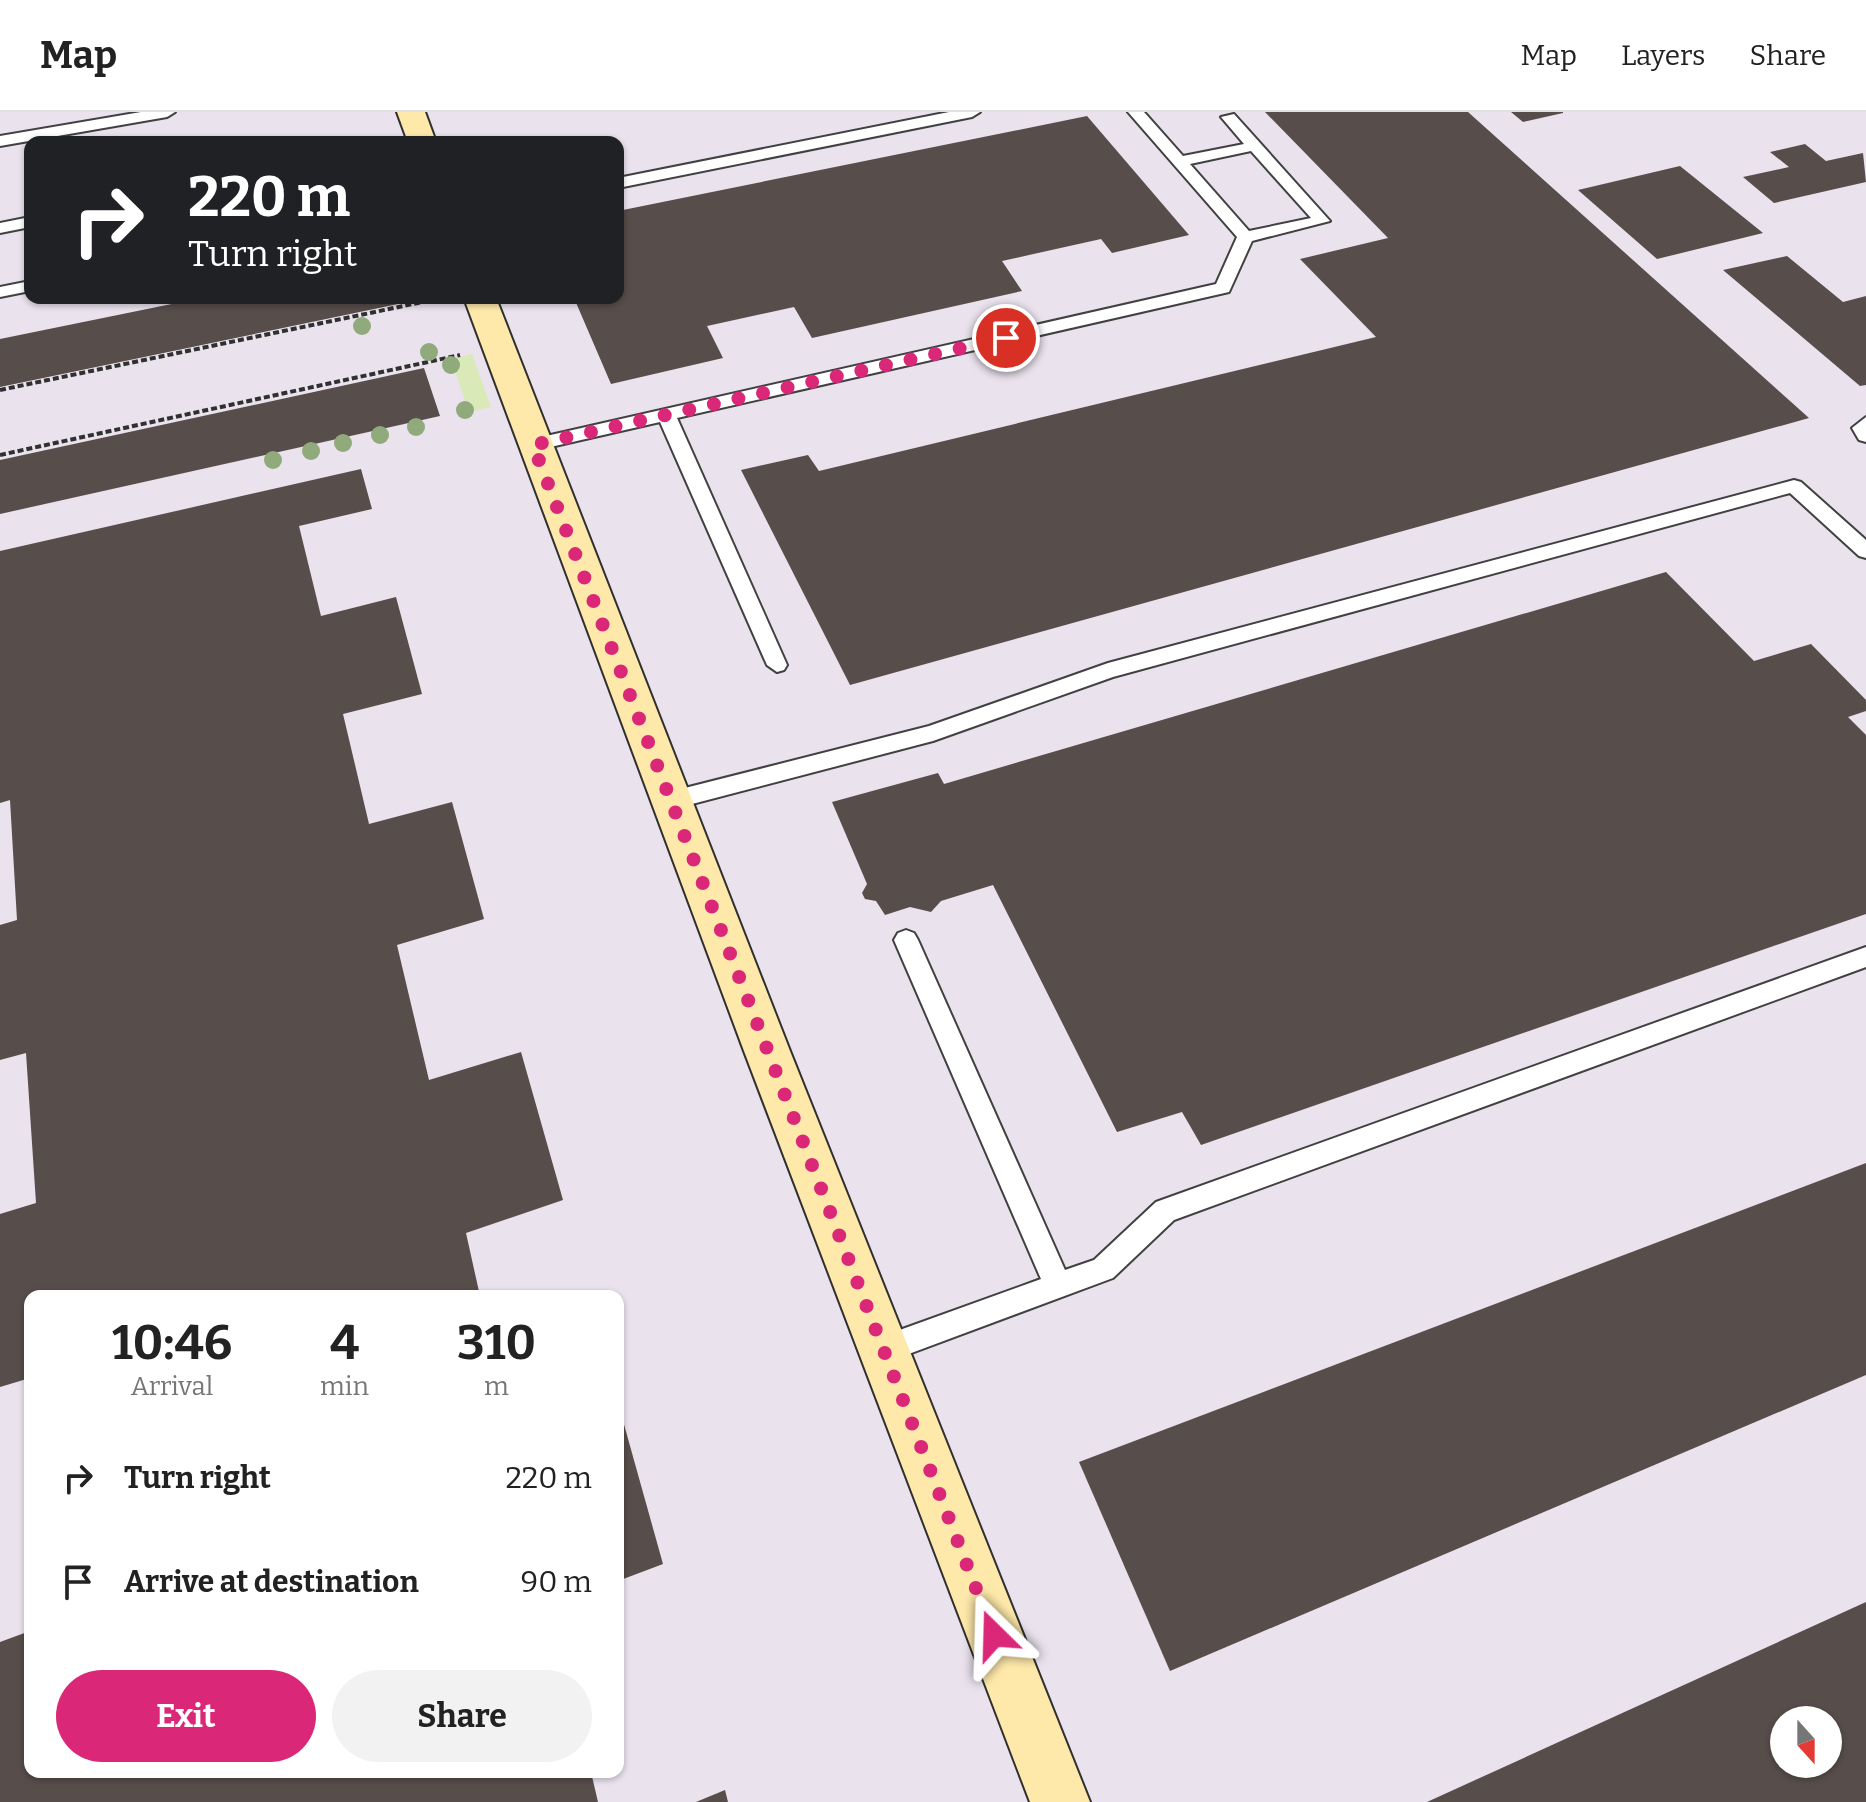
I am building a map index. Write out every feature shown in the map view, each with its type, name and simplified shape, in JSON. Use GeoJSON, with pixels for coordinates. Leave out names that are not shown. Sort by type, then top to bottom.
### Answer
{"type":"FeatureCollection","features":[{"type":"Feature","properties":{"kind":"street"},"geometry":{"type":"LineString","coordinates":[[411,112],[420,136]]}},
{"type":"Feature","properties":{"kind":"street"},"geometry":{"type":"LineString","coordinates":[[482,304],[533,445],[673,800],[882,1350],[1060,1802]]}},
{"type":"Feature","properties":{"kind":"lane"},"geometry":{"type":"LineString","coordinates":[[35,112],[38,134]]}},
{"type":"Feature","properties":{"kind":"lane"},"geometry":{"type":"LineString","coordinates":[[27,136],[167,112]]}},
{"type":"Feature","properties":{"kind":"lane"},"geometry":{"type":"LineString","coordinates":[[624,182],[972,112]]}},
{"type":"Feature","properties":{"kind":"lane"},"geometry":{"type":"LineString","coordinates":[[1136,112],[1245,237]]}},
{"type":"Feature","properties":{"kind":"lane"},"geometry":{"type":"LineString","coordinates":[[1229,117],[1322,221],[1245,237]]}},
{"type":"Feature","properties":{"kind":"lane"},"geometry":{"type":"LineString","coordinates":[[0,141],[24,137]]}},
{"type":"Feature","properties":{"kind":"lane"},"geometry":{"type":"LineString","coordinates":[[1178,162],[1255,146]]}},
{"type":"Feature","properties":{"kind":"lane"},"geometry":{"type":"LineString","coordinates":[[0,228],[24,223]]}},
{"type":"Feature","properties":{"kind":"lane"},"geometry":{"type":"LineString","coordinates":[[533,445],[1223,288],[1245,237]]}},
{"type":"Feature","properties":{"kind":"lane"},"geometry":{"type":"LineString","coordinates":[[0,292],[24,287]]}},
{"type":"Feature","properties":{"kind":"lane"},"geometry":{"type":"LineString","coordinates":[[666,415],[777,665]]}},
{"type":"Feature","properties":{"kind":"lane"},"geometry":{"type":"LineString","coordinates":[[1866,423],[1861,428],[1866,436]]}},
{"type":"Feature","properties":{"kind":"lane"},"geometry":{"type":"LineString","coordinates":[[673,800],[933,733],[1108,671],[1794,486],[1866,551]]}},
{"type":"Feature","properties":{"kind":"lane"},"geometry":{"type":"LineString","coordinates":[[906,940],[1058,1285]]}},
{"type":"Feature","properties":{"kind":"lane"},"geometry":{"type":"LineString","coordinates":[[882,1350],[1103,1269],[1165,1211],[1866,957]]}},
{"type":"Feature","properties":{"kind":"path"},"geometry":{"type":"LineString","coordinates":[[0,390],[414,304]]}},
{"type":"Feature","properties":{"kind":"path"},"geometry":{"type":"LineString","coordinates":[[0,455],[461,355]]}},
{"type":"Feature","properties":{"kind":"shaded area"},"geometry":{"type":"Polygon","coordinates":[[[0,112],[1866,112],[1866,1802],[0,1802],[0,112]]]}},
{"type":"Feature","properties":{"kind":"green space"},"geometry":{"type":"Polygon","coordinates":[[[472,354],[491,407],[469,412],[451,359],[472,354]]]}},
{"type":"Feature","properties":{"kind":"building"},"geometry":{"type":"Polygon","coordinates":[[[1265,112],[1468,112],[1809,418],[850,685],[741,470],[808,455],[819,471],[1376,337],[1300,259],[1388,238],[1265,112]]]}},
{"type":"Feature","properties":{"kind":"building"},"geometry":{"type":"Polygon","coordinates":[[[1511,112],[1563,112],[1563,113],[1523,122],[1511,112]]]}},
{"type":"Feature","properties":{"kind":"building"},"geometry":{"type":"Polygon","coordinates":[[[1087,116],[1189,235],[1112,253],[1101,239],[1002,261],[1022,291],[812,338],[794,307],[707,326],[723,358],[611,384],[577,304],[624,304],[624,210],[1087,116]]]}},
{"type":"Feature","properties":{"kind":"building"},"geometry":{"type":"Polygon","coordinates":[[[1805,144],[1826,161],[1863,153],[1866,182],[1774,203],[1743,177],[1789,167],[1770,152],[1805,144]]]}},
{"type":"Feature","properties":{"kind":"building"},"geometry":{"type":"Polygon","coordinates":[[[1680,166],[1763,233],[1657,259],[1578,190],[1680,166]]]}},
{"type":"Feature","properties":{"kind":"building"},"geometry":{"type":"Polygon","coordinates":[[[1787,256],[1843,302],[1866,296],[1866,385],[1860,386],[1723,270],[1787,256]]]}},
{"type":"Feature","properties":{"kind":"building"},"geometry":{"type":"Polygon","coordinates":[[[172,304],[398,304],[0,387],[0,339],[172,304]]]}},
{"type":"Feature","properties":{"kind":"building"},"geometry":{"type":"Polygon","coordinates":[[[424,368],[440,416],[0,514],[0,460],[424,368]]]}},
{"type":"Feature","properties":{"kind":"building"},"geometry":{"type":"Polygon","coordinates":[[[361,469],[372,509],[299,526],[321,616],[396,597],[422,694],[343,714],[369,824],[452,802],[484,919],[397,945],[429,1080],[521,1052],[563,1200],[466,1233],[479,1290],[24,1290],[24,1380],[0,1387],[0,1214],[36,1203],[26,1053],[0,1060],[0,925],[17,920],[10,800],[0,803],[0,551],[361,469]]]}},
{"type":"Feature","properties":{"kind":"building"},"geometry":{"type":"Polygon","coordinates":[[[1666,572],[1754,661],[1811,644],[1866,700],[1866,711],[1848,717],[1866,735],[1866,914],[1201,1145],[1182,1112],[1117,1132],[993,885],[941,901],[931,912],[910,907],[885,915],[876,901],[865,899],[862,893],[867,884],[832,802],[938,773],[944,784],[1666,572]]]}},
{"type":"Feature","properties":{"kind":"building"},"geometry":{"type":"Polygon","coordinates":[[[1866,1163],[1866,1375],[1170,1671],[1079,1462],[1866,1163]]]}},
{"type":"Feature","properties":{"kind":"building"},"geometry":{"type":"Polygon","coordinates":[[[624,1424],[663,1564],[624,1579],[624,1424]]]}},
{"type":"Feature","properties":{"kind":"building"},"geometry":{"type":"Polygon","coordinates":[[[1866,1602],[1866,1802],[1427,1802],[1866,1602]]]}},
{"type":"Feature","properties":{"kind":"building"},"geometry":{"type":"Polygon","coordinates":[[[24,1633],[24,1778],[592,1778],[598,1802],[0,1802],[0,1642],[24,1633]]]}},
{"type":"Feature","properties":{"kind":"building"},"geometry":{"type":"Polygon","coordinates":[[[725,1790],[728,1802],[696,1802],[725,1790]]]}},
{"type":"Feature","properties":{"kind":"route"},"geometry":{"type":"LineString","coordinates":[[994,1635],[533,445],[1006,338]]}}]}
